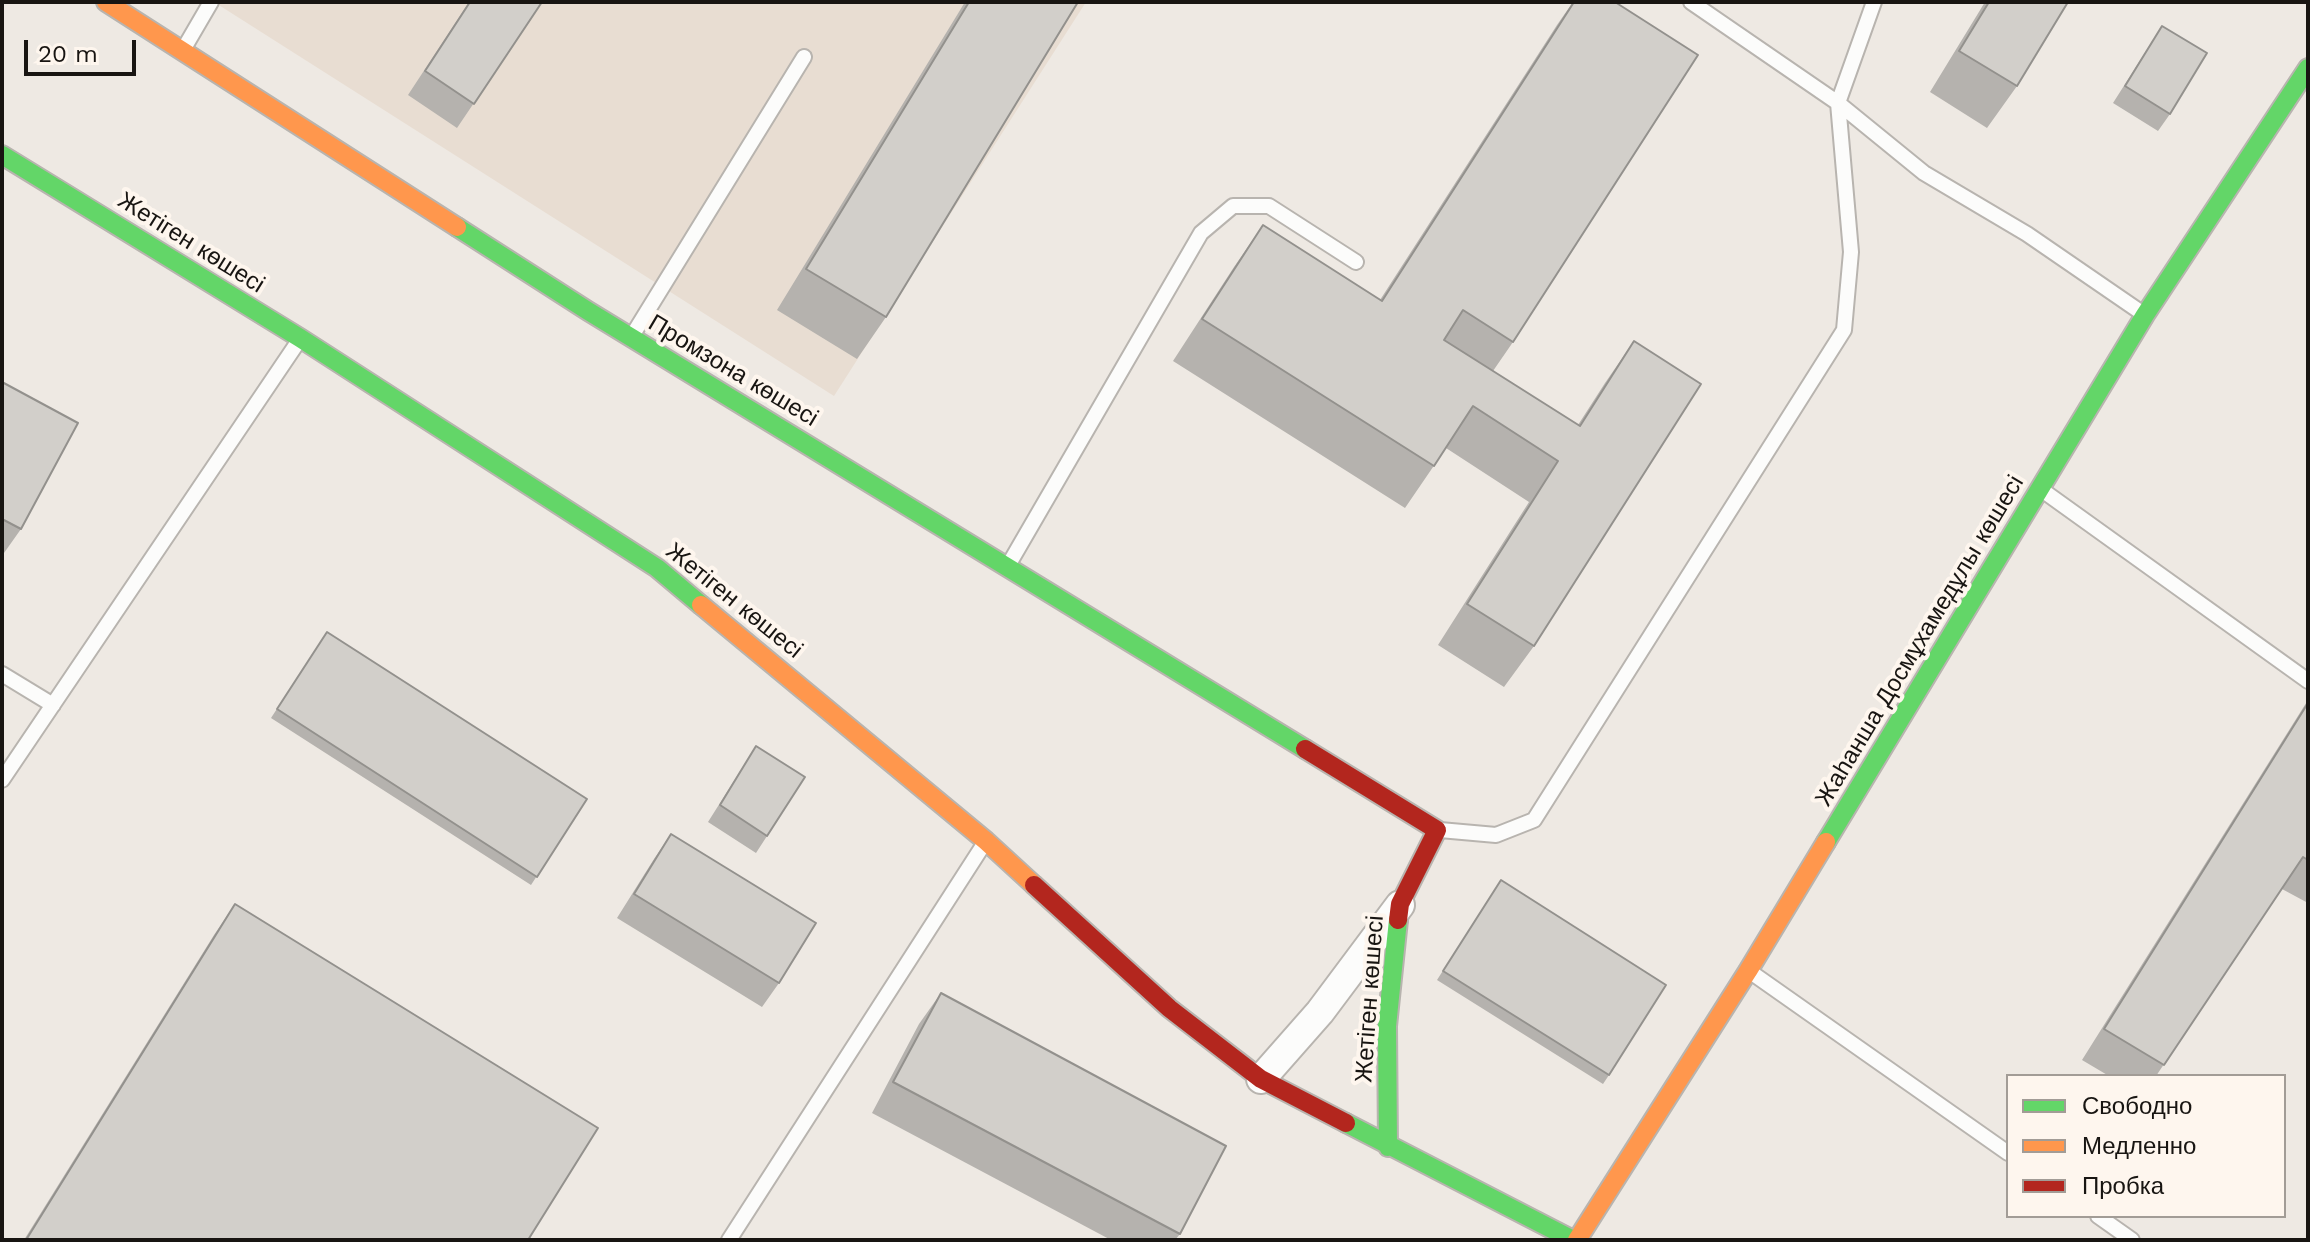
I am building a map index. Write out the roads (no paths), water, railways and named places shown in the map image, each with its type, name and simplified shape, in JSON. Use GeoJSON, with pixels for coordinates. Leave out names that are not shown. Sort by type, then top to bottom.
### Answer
{"type":"FeatureCollection","features":[{"type":"Feature","properties":{"kind":"street","name":"Промзона көшесі"},"geometry":{"type":"LineString","coordinates":[[106,2],[631,337],[1437,830]]}},
{"type":"Feature","properties":{"kind":"street","name":"Жаһанша Досмұхамедұлы көшесі"},"geometry":{"type":"LineString","coordinates":[[1575,1240],[1748,971],[2145,315],[2308,68]]}},
{"type":"Feature","properties":{"kind":"street","name":"Жетіген көшесі"},"geometry":{"type":"LineString","coordinates":[[2,155],[300,338],[657,568],[986,841],[1169,1008],[1261,1079],[1388,1147],[1575,1240]]}},
{"type":"Feature","properties":{"kind":"street","name":"Жетіген көшесі"},"geometry":{"type":"LineString","coordinates":[[1388,1147],[1387,1026],[1400,904],[1437,830]]}},
{"type":"Feature","properties":{"kind":"street"},"geometry":{"type":"LineString","coordinates":[[1261,1079],[1320,1012],[1400,904]]}},
{"type":"Feature","properties":{"kind":"lane"},"geometry":{"type":"LineString","coordinates":[[183,50],[211,2]]}},
{"type":"Feature","properties":{"kind":"lane"},"geometry":{"type":"LineString","coordinates":[[1691,2],[1838,103],[1924,173],[2027,234],[2145,315]]}},
{"type":"Feature","properties":{"kind":"lane"},"geometry":{"type":"LineString","coordinates":[[1437,830],[1496,835],[1534,820],[1844,330],[1851,252],[1838,103],[1874,2]]}},
{"type":"Feature","properties":{"kind":"lane"},"geometry":{"type":"LineString","coordinates":[[631,337],[804,57]]}},
{"type":"Feature","properties":{"kind":"lane"},"geometry":{"type":"LineString","coordinates":[[1007,566],[1201,233],[1233,206],[1269,206],[1356,262]]}},
{"type":"Feature","properties":{"kind":"lane"},"geometry":{"type":"LineString","coordinates":[[2,780],[300,338]]}},
{"type":"Feature","properties":{"kind":"lane"},"geometry":{"type":"LineString","coordinates":[[2040,489],[2308,681]]}},
{"type":"Feature","properties":{"kind":"lane"},"geometry":{"type":"LineString","coordinates":[[2,674],[53,705]]}},
{"type":"Feature","properties":{"kind":"lane"},"geometry":{"type":"LineString","coordinates":[[729,1240],[986,841]]}},
{"type":"Feature","properties":{"kind":"lane"},"geometry":{"type":"LineString","coordinates":[[1748,971],[2006,1152]]}},
{"type":"Feature","properties":{"kind":"lane"},"geometry":{"type":"LineString","coordinates":[[2101,1218],[2132,1240]]}}]}
